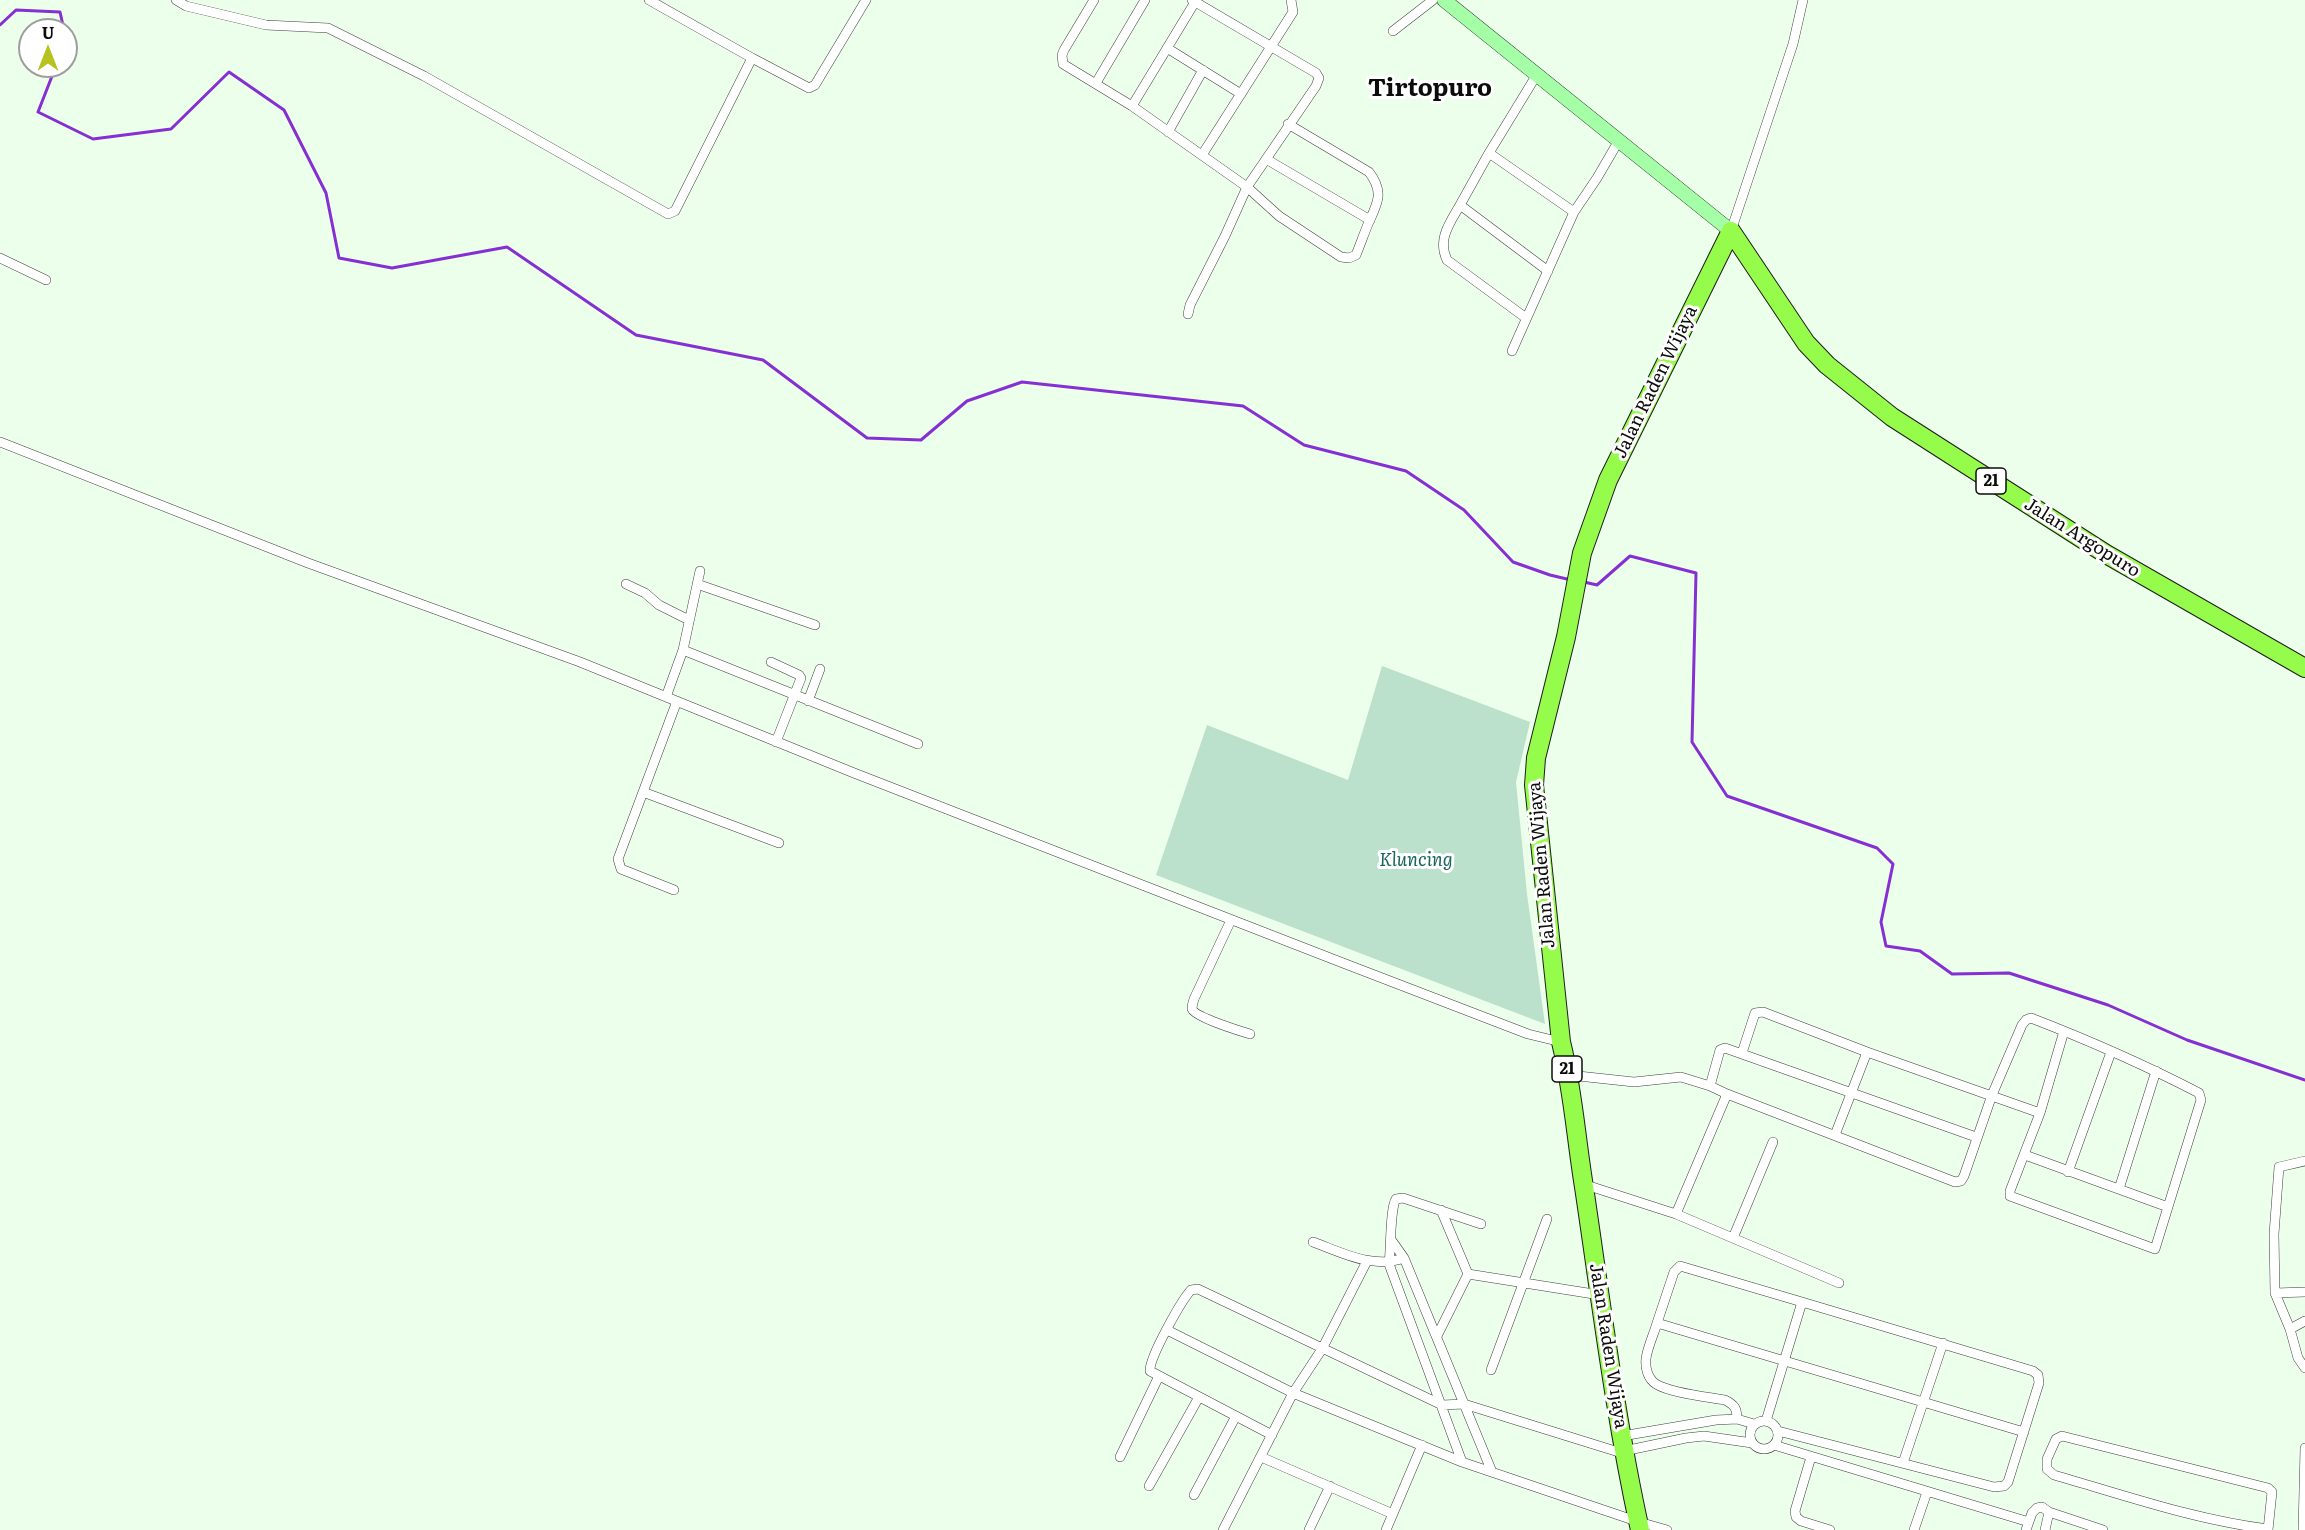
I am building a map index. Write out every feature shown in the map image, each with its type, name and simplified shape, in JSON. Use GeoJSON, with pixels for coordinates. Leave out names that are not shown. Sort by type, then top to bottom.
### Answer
{"type":"FeatureCollection","features":[{"type":"Feature","properties":{"kind":"highway","name":"Jalan Raden Wijaya"},"geometry":{"type":"LineString","coordinates":[[1639,1526],[1600,1294],[1569,1075],[1561,1042],[1533,785],[1536,758],[1582,553],[1608,480],[1731,231]]}},
{"type":"Feature","properties":{"kind":"highway","name":"Jalan Argopuro"},"geometry":{"type":"LineString","coordinates":[[1731,231],[1806,343],[1827,365],[1892,417],[2106,554],[2305,668]]}},
{"type":"Feature","properties":{"kind":"street"},"geometry":{"type":"LineString","coordinates":[[176,0],[186,6],[266,25],[328,28],[424,76],[668,214],[675,211],[752,58]]}},
{"type":"Feature","properties":{"kind":"street"},"geometry":{"type":"LineString","coordinates":[[649,0],[810,88],[815,85],[866,0]]}},
{"type":"Feature","properties":{"kind":"street"},"geometry":{"type":"LineString","coordinates":[[1094,0],[1064,50],[1062,61],[1067,68],[1132,106],[1247,187],[1279,216],[1344,258],[1356,255],[1378,206],[1375,179],[1369,172],[1288,124]]}},
{"type":"Feature","properties":{"kind":"street"},"geometry":{"type":"LineString","coordinates":[[1096,83],[1145,0]]}},
{"type":"Feature","properties":{"kind":"street"},"geometry":{"type":"LineString","coordinates":[[1202,155],[1293,12],[1291,0]]}},
{"type":"Feature","properties":{"kind":"street"},"geometry":{"type":"LineString","coordinates":[[1393,31],[1433,0]]}},
{"type":"Feature","properties":{"kind":"street"},"geometry":{"type":"LineString","coordinates":[[1444,0],[1731,231],[1793,44],[1803,0]]}},
{"type":"Feature","properties":{"kind":"street"},"geometry":{"type":"LineString","coordinates":[[1132,106],[1193,1],[1272,46],[1316,73],[1319,78],[1316,86],[1247,187],[1188,314]]}},
{"type":"Feature","properties":{"kind":"street"},"geometry":{"type":"LineString","coordinates":[[1167,48],[1241,94]]}},
{"type":"Feature","properties":{"kind":"street"},"geometry":{"type":"LineString","coordinates":[[1168,132],[1203,70]]}},
{"type":"Feature","properties":{"kind":"street"},"geometry":{"type":"LineString","coordinates":[[1527,318],[1447,260],[1443,252],[1444,234],[1489,153],[1536,76]]}},
{"type":"Feature","properties":{"kind":"street"},"geometry":{"type":"LineString","coordinates":[[1512,351],[1574,212],[1618,142]]}},
{"type":"Feature","properties":{"kind":"street"},"geometry":{"type":"LineString","coordinates":[[1489,153],[1574,212]]}},
{"type":"Feature","properties":{"kind":"street"},"geometry":{"type":"LineString","coordinates":[[1266,159],[1370,220]]}},
{"type":"Feature","properties":{"kind":"street"},"geometry":{"type":"LineString","coordinates":[[1460,205],[1548,271]]}},
{"type":"Feature","properties":{"kind":"street"},"geometry":{"type":"LineString","coordinates":[[0,258],[46,280]]}},
{"type":"Feature","properties":{"kind":"street"},"geometry":{"type":"LineString","coordinates":[[0,442],[308,562],[580,662],[1231,920],[1528,1034],[1561,1042]]}},
{"type":"Feature","properties":{"kind":"street"},"geometry":{"type":"LineString","coordinates":[[666,697],[683,650],[700,571]]}},
{"type":"Feature","properties":{"kind":"street"},"geometry":{"type":"LineString","coordinates":[[626,584],[645,592],[659,605],[689,620]]}},
{"type":"Feature","properties":{"kind":"street"},"geometry":{"type":"LineString","coordinates":[[698,584],[815,625]]}},
{"type":"Feature","properties":{"kind":"street"},"geometry":{"type":"LineString","coordinates":[[683,650],[918,744]]}},
{"type":"Feature","properties":{"kind":"street"},"geometry":{"type":"LineString","coordinates":[[771,662],[800,676],[795,696],[777,742]]}},
{"type":"Feature","properties":{"kind":"street"},"geometry":{"type":"LineString","coordinates":[[808,701],[820,669]]}},
{"type":"Feature","properties":{"kind":"street"},"geometry":{"type":"LineString","coordinates":[[674,890],[621,869],[619,855],[677,701]]}},
{"type":"Feature","properties":{"kind":"street"},"geometry":{"type":"LineString","coordinates":[[643,792],[779,843]]}},
{"type":"Feature","properties":{"kind":"street"},"geometry":{"type":"LineString","coordinates":[[1231,920],[1194,999],[1192,1008],[1194,1012],[1204,1017],[1250,1034]]}},
{"type":"Feature","properties":{"kind":"street"},"geometry":{"type":"LineString","coordinates":[[1742,1053],[1755,1014],[1763,1012],[1867,1052],[2040,1113]]}},
{"type":"Feature","properties":{"kind":"street"},"geometry":{"type":"LineString","coordinates":[[1569,1075],[1634,1082],[1681,1077],[1710,1086],[1955,1182],[1961,1181],[1964,1176],[1992,1095],[2026,1020],[2031,1018],[2064,1031],[2156,1071],[2201,1096],[2155,1249],[2010,1196],[2040,1113],[2064,1031]]}},
{"type":"Feature","properties":{"kind":"street"},"geometry":{"type":"LineString","coordinates":[[1710,1086],[1720,1050],[1725,1048],[1976,1137]]}},
{"type":"Feature","properties":{"kind":"street"},"geometry":{"type":"LineString","coordinates":[[1836,1135],[1867,1052]]}},
{"type":"Feature","properties":{"kind":"street"},"geometry":{"type":"LineString","coordinates":[[2068,1172],[2111,1052]]}},
{"type":"Feature","properties":{"kind":"street"},"geometry":{"type":"LineString","coordinates":[[2119,1189],[2156,1071]]}},
{"type":"Feature","properties":{"kind":"street"},"geometry":{"type":"LineString","coordinates":[[1676,1214],[1727,1094]]}},
{"type":"Feature","properties":{"kind":"street"},"geometry":{"type":"LineString","coordinates":[[1733,1238],[1773,1142]]}},
{"type":"Feature","properties":{"kind":"street"},"geometry":{"type":"LineString","coordinates":[[2025,1155],[2168,1207]]}},
{"type":"Feature","properties":{"kind":"street"},"geometry":{"type":"LineString","coordinates":[[2305,1161],[2279,1167],[2274,1234],[2275,1293],[2290,1329],[2298,1358],[2305,1368]]}},
{"type":"Feature","properties":{"kind":"street"},"geometry":{"type":"LineString","coordinates":[[1583,1184],[1676,1214],[1839,1282]]}},
{"type":"Feature","properties":{"kind":"street"},"geometry":{"type":"LineString","coordinates":[[1462,1462],[1389,1264],[1392,1207],[1396,1199],[1403,1198],[1481,1224]]}},
{"type":"Feature","properties":{"kind":"street"},"geometry":{"type":"LineString","coordinates":[[1437,1336],[1467,1274],[1441,1210]]}},
{"type":"Feature","properties":{"kind":"street"},"geometry":{"type":"LineString","coordinates":[[1491,1370],[1546,1220]]}},
{"type":"Feature","properties":{"kind":"street"},"geometry":{"type":"LineString","coordinates":[[1392,1241],[1404,1258],[1492,1472]]}},
{"type":"Feature","properties":{"kind":"street"},"geometry":{"type":"LineString","coordinates":[[1313,1242],[1367,1261],[1389,1264],[1404,1258]]}},
{"type":"Feature","properties":{"kind":"street"},"geometry":{"type":"LineString","coordinates":[[1223,1530],[1293,1393],[1322,1349],[1367,1261]]}},
{"type":"Feature","properties":{"kind":"street"},"geometry":{"type":"LineString","coordinates":[[1737,1419],[1737,1410],[1725,1400],[1656,1384],[1646,1371],[1646,1357],[1674,1272],[1680,1266],[1943,1343],[2033,1371],[2038,1375],[2039,1383],[2024,1432],[2008,1482],[2004,1486],[1994,1487],[1778,1431]]}},
{"type":"Feature","properties":{"kind":"street"},"geometry":{"type":"LineString","coordinates":[[1467,1274],[1600,1294]]}},
{"type":"Feature","properties":{"kind":"street"},"geometry":{"type":"LineString","coordinates":[[1272,1435],[1150,1371],[1150,1366],[1167,1330],[1189,1291],[1196,1288],[1442,1405],[1464,1404],[1624,1447],[1704,1436],[1752,1443],[1762,1450],[1774,1445],[1778,1438],[1778,1431],[1773,1424],[1766,1421],[1754,1424],[1737,1419],[1716,1420],[1685,1426],[1624,1447]]}},
{"type":"Feature","properties":{"kind":"street"},"geometry":{"type":"LineString","coordinates":[[2275,1293],[2305,1292]]}},
{"type":"Feature","properties":{"kind":"street"},"geometry":{"type":"LineString","coordinates":[[1766,1421],[1802,1302]]}},
{"type":"Feature","properties":{"kind":"street"},"geometry":{"type":"LineString","coordinates":[[2290,1329],[2305,1321]]}},
{"type":"Feature","properties":{"kind":"street"},"geometry":{"type":"LineString","coordinates":[[1658,1323],[2024,1432]]}},
{"type":"Feature","properties":{"kind":"street"},"geometry":{"type":"LineString","coordinates":[[1167,1330],[1293,1393],[1462,1462],[1639,1526],[1667,1530]]}},
{"type":"Feature","properties":{"kind":"street"},"geometry":{"type":"LineString","coordinates":[[1903,1463],[1943,1343]]}},
{"type":"Feature","properties":{"kind":"street"},"geometry":{"type":"LineString","coordinates":[[1120,1457],[1159,1376]]}},
{"type":"Feature","properties":{"kind":"street"},"geometry":{"type":"LineString","coordinates":[[1149,1486],[1199,1396]]}},
{"type":"Feature","properties":{"kind":"street"},"geometry":{"type":"LineString","coordinates":[[1194,1495],[1236,1416]]}},
{"type":"Feature","properties":{"kind":"street"},"geometry":{"type":"LineString","coordinates":[[1752,1443],[1749,1433],[1754,1424]]}},
{"type":"Feature","properties":{"kind":"street"},"geometry":{"type":"LineString","coordinates":[[1685,1426],[1686,1438]]}},
{"type":"Feature","properties":{"kind":"street"},"geometry":{"type":"LineString","coordinates":[[2062,1436],[2268,1488],[2272,1492],[2268,1529],[2171,1509],[2054,1475],[2047,1469],[2047,1460],[2056,1439],[2062,1436]]}},
{"type":"Feature","properties":{"kind":"street"},"geometry":{"type":"LineString","coordinates":[[1386,1530],[1422,1445]]}},
{"type":"Feature","properties":{"kind":"street"},"geometry":{"type":"LineString","coordinates":[[1774,1445],[2028,1526],[2037,1508],[2042,1507],[2049,1512],[2103,1530]]}},
{"type":"Feature","properties":{"kind":"street"},"geometry":{"type":"LineString","coordinates":[[2304,1530],[2305,1448]]}},
{"type":"Feature","properties":{"kind":"street"},"geometry":{"type":"LineString","coordinates":[[1261,1457],[1393,1514]]}},
{"type":"Feature","properties":{"kind":"street"},"geometry":{"type":"LineString","coordinates":[[1811,1457],[1795,1511],[1796,1517],[1801,1521],[1830,1530]]}},
{"type":"Feature","properties":{"kind":"street"},"geometry":{"type":"LineString","coordinates":[[1309,1530],[1330,1486]]}},
{"type":"Feature","properties":{"kind":"street"},"geometry":{"type":"LineString","coordinates":[[1914,1530],[1927,1492]]}},
{"type":"Feature","properties":{"kind":"street"},"geometry":{"type":"LineString","coordinates":[[2044,1530],[2049,1512]]}},
{"type":"Feature","properties":{"kind":"green space","name":"Kluncing"},"geometry":{"type":"Polygon","coordinates":[[[1382,666],[1530,722],[1516,782],[1527,894],[1545,1024],[1156,875],[1207,725],[1348,780],[1382,666]]]}},
{"type":"Feature","properties":{"kind":"waterway"},"geometry":{"type":"LineString","coordinates":[[0,25],[16,10],[60,12],[61,18]]}},
{"type":"Feature","properties":{"kind":"waterway"},"geometry":{"type":"LineString","coordinates":[[51,78],[38,112],[93,139],[171,129],[229,72],[284,110],[326,193],[339,258],[392,268],[507,247],[636,335],[763,360],[867,438],[921,440],[967,401],[1022,382],[1243,406],[1304,445],[1406,471],[1464,510],[1513,562],[1571,580]]}},
{"type":"Feature","properties":{"kind":"waterway"},"geometry":{"type":"LineString","coordinates":[[1584,582],[1597,585],[1630,556],[1696,573],[1692,742],[1727,796],[1877,848],[1893,864],[1881,922],[1886,946],[1920,951],[1952,974],[2009,973],[2108,1005],[2187,1040],[2305,1080]]}},
{"type":"Feature","properties":{"kind":"district","name":"Tirtopuro"},"geometry":{"type":"Point","coordinates":[1430,89]}}]}
